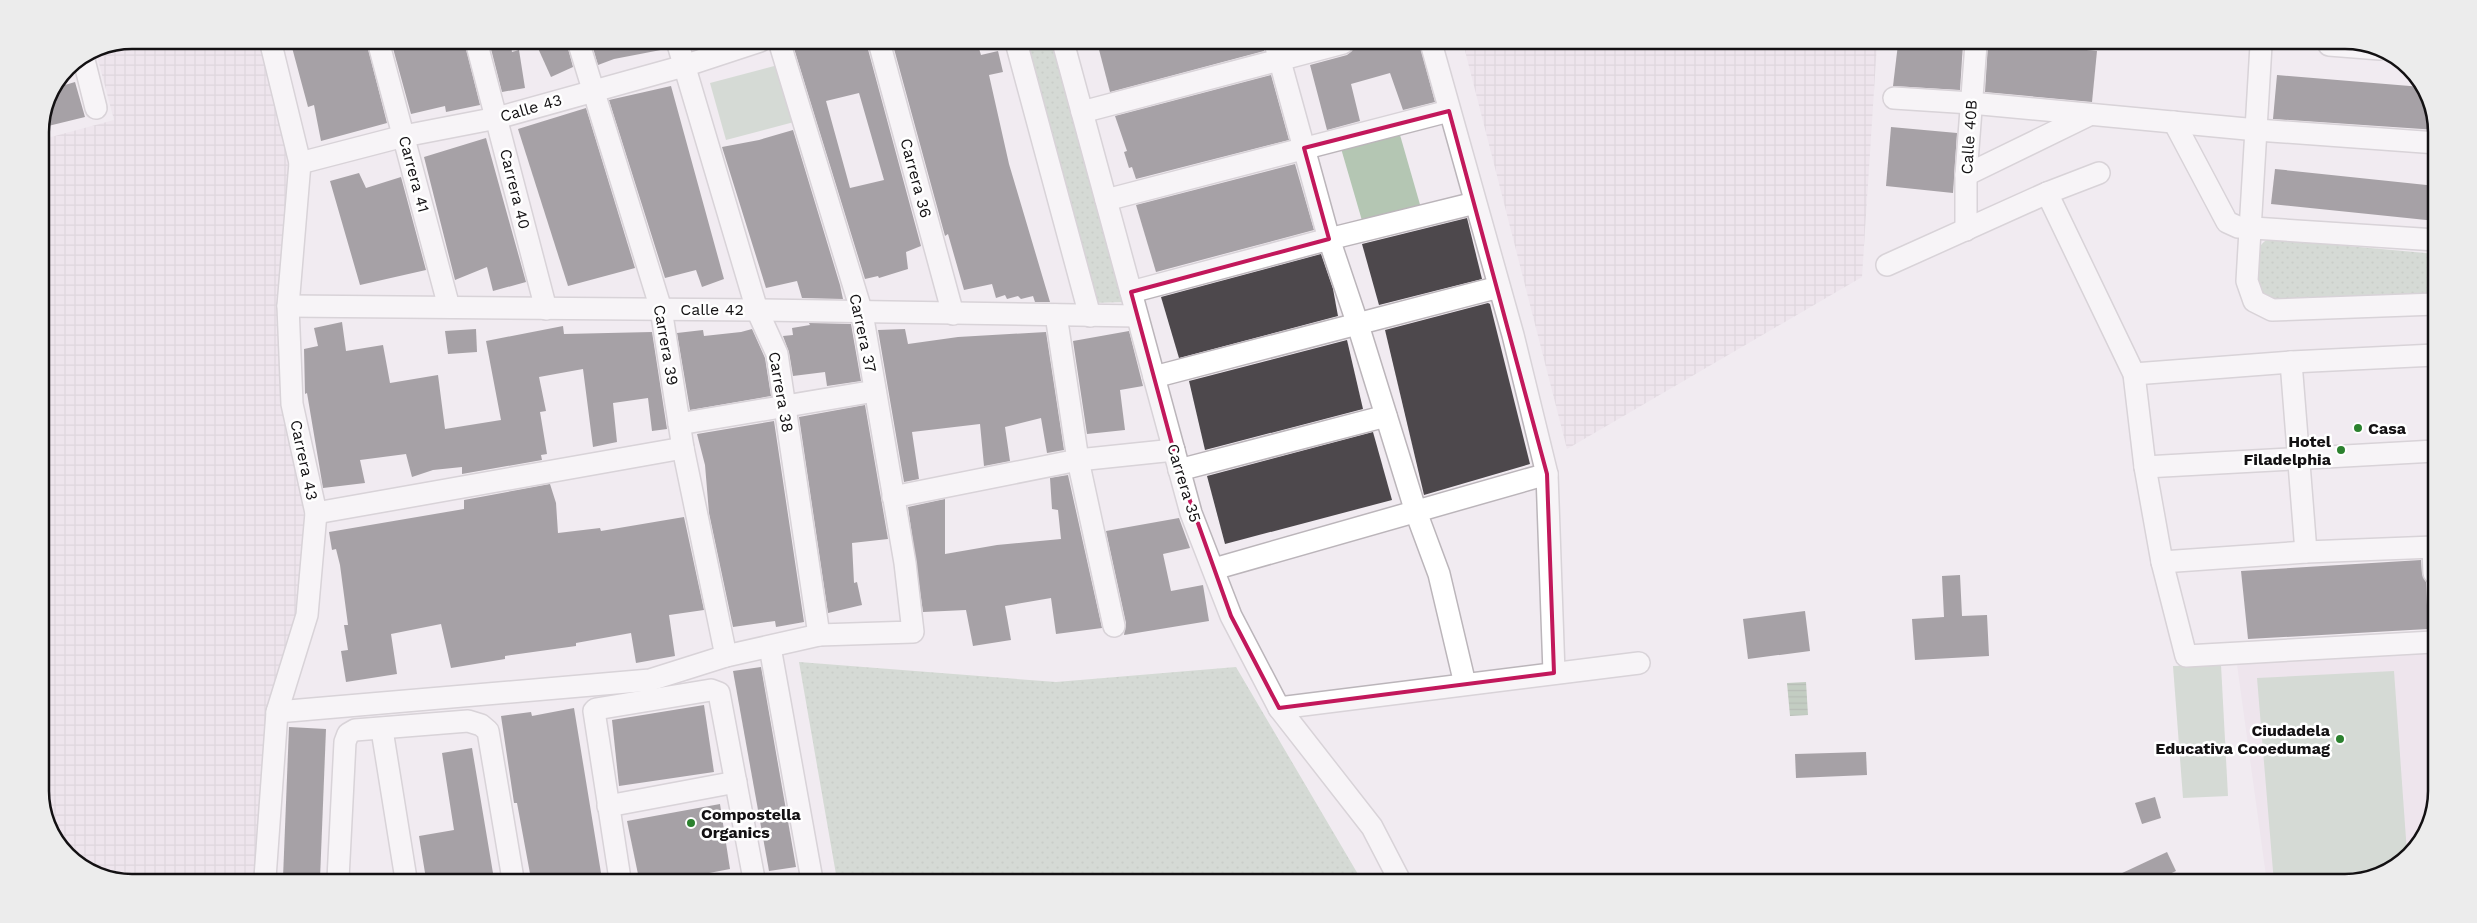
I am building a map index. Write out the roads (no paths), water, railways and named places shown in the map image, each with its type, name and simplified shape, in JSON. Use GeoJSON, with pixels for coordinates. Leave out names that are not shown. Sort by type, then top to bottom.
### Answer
{"type":"FeatureCollection","features":[{"type":"Feature","properties":{"kind":"street","name":"Carrera 43"},"geometry":{"type":"LineString","coordinates":[[265,874],[277,712],[307,615],[316,513],[292,404],[288,306],[300,163],[272,49]]}},
{"type":"Feature","properties":{"kind":"street","name":"Carrera 41"},"geometry":{"type":"LineString","coordinates":[[380,49],[449,307]]}},
{"type":"Feature","properties":{"kind":"street","name":"Carrera 40"},"geometry":{"type":"LineString","coordinates":[[478,49],[546,309]]}},
{"type":"Feature","properties":{"kind":"street","name":"Carrera 39"},"geometry":{"type":"LineString","coordinates":[[580,49],[661,309],[683,448],[726,656]]}},
{"type":"Feature","properties":{"kind":"street","name":"Carrera 38"},"geometry":{"type":"LineString","coordinates":[[679,49],[757,310],[777,354],[820,635]]}},
{"type":"Feature","properties":{"kind":"street","name":"Calle 43"},"geometry":{"type":"LineString","coordinates":[[300,163],[404,136],[497,118],[684,66],[736,49]]}},
{"type":"Feature","properties":{"kind":"street","name":"Carrera 37"},"geometry":{"type":"LineString","coordinates":[[782,49],[862,313],[905,563],[913,632],[820,635]]}},
{"type":"Feature","properties":{"kind":"street","name":"Carrera 36"},"geometry":{"type":"LineString","coordinates":[[881,49],[953,314]]}},
{"type":"Feature","properties":{"kind":"street"},"geometry":{"type":"LineString","coordinates":[[1018,49],[1090,316]]}},
{"type":"Feature","properties":{"kind":"street","name":"Carrera 35"},"geometry":{"type":"LineString","coordinates":[[1065,49],[1191,513],[1231,616],[1279,708],[1372,827],[1396,874]]}},
{"type":"Feature","properties":{"kind":"street"},"geometry":{"type":"LineString","coordinates":[[1082,112],[1278,51],[1294,49]]}},
{"type":"Feature","properties":{"kind":"street"},"geometry":{"type":"LineString","coordinates":[[1432,49],[1499,287],[1547,474],[1554,674]]}},
{"type":"Feature","properties":{"kind":"street","name":"Calle 40B"},"geometry":{"type":"LineString","coordinates":[[1966,230],[1966,175],[1976,49]]}},
{"type":"Feature","properties":{"kind":"street"},"geometry":{"type":"LineString","coordinates":[[2261,49],[2246,281],[2254,301],[2272,310],[2428,304]]}},
{"type":"Feature","properties":{"kind":"street"},"geometry":{"type":"LineString","coordinates":[[1278,51],[1328,238],[1358,325],[1416,512],[1439,574],[1465,684]]}},
{"type":"Feature","properties":{"kind":"street"},"geometry":{"type":"LineString","coordinates":[[85,63],[96,108]]}},
{"type":"Feature","properties":{"kind":"street"},"geometry":{"type":"LineString","coordinates":[[1894,98],[1971,103],[2257,130],[2428,142]]}},
{"type":"Feature","properties":{"kind":"street"},"geometry":{"type":"LineString","coordinates":[[1106,200],[1450,111]]}},
{"type":"Feature","properties":{"kind":"street"},"geometry":{"type":"LineString","coordinates":[[1966,175],[2090,114]]}},
{"type":"Feature","properties":{"kind":"street"},"geometry":{"type":"LineString","coordinates":[[2174,122],[2227,222],[2238,227],[2428,239]]}},
{"type":"Feature","properties":{"kind":"street"},"geometry":{"type":"LineString","coordinates":[[1887,265],[2047,193],[2099,173]]}},
{"type":"Feature","properties":{"kind":"street"},"geometry":{"type":"LineString","coordinates":[[2047,193],[2134,374],[2145,467],[2162,562],[2186,656],[2428,642]]}},
{"type":"Feature","properties":{"kind":"street"},"geometry":{"type":"LineString","coordinates":[[1130,292],[1328,238],[1475,203]]}},
{"type":"Feature","properties":{"kind":"street"},"geometry":{"type":"LineString","coordinates":[[1154,377],[1499,287]]}},
{"type":"Feature","properties":{"kind":"street","name":"Calle 42"},"geometry":{"type":"LineString","coordinates":[[288,306],[757,310],[1137,316]]}},
{"type":"Feature","properties":{"kind":"street"},"geometry":{"type":"LineString","coordinates":[[1056,315],[1078,460],[1114,626]]}},
{"type":"Feature","properties":{"kind":"street"},"geometry":{"type":"LineString","coordinates":[[2134,374],[2290,362],[2428,355]]}},
{"type":"Feature","properties":{"kind":"street"},"geometry":{"type":"LineString","coordinates":[[2290,362],[2306,552]]}},
{"type":"Feature","properties":{"kind":"street"},"geometry":{"type":"LineString","coordinates":[[679,424],[875,391]]}},
{"type":"Feature","properties":{"kind":"street"},"geometry":{"type":"LineString","coordinates":[[893,497],[1078,460],[1176,460],[1386,416]]}},
{"type":"Feature","properties":{"kind":"street"},"geometry":{"type":"LineString","coordinates":[[316,513],[683,448]]}},
{"type":"Feature","properties":{"kind":"street"},"geometry":{"type":"LineString","coordinates":[[2145,467],[2428,451]]}},
{"type":"Feature","properties":{"kind":"street"},"geometry":{"type":"LineString","coordinates":[[1214,569],[1547,474]]}},
{"type":"Feature","properties":{"kind":"street"},"geometry":{"type":"LineString","coordinates":[[2162,562],[2306,552],[2428,547]]}},
{"type":"Feature","properties":{"kind":"street"},"geometry":{"type":"LineString","coordinates":[[277,712],[650,680],[726,656],[820,635]]}},
{"type":"Feature","properties":{"kind":"street"},"geometry":{"type":"LineString","coordinates":[[770,646],[811,874]]}},
{"type":"Feature","properties":{"kind":"street"},"geometry":{"type":"LineString","coordinates":[[1279,708],[1639,663]]}},
{"type":"Feature","properties":{"kind":"street"},"geometry":{"type":"LineString","coordinates":[[619,874],[594,711],[596,708],[711,690],[719,693],[753,874]]}},
{"type":"Feature","properties":{"kind":"street"},"geometry":{"type":"LineString","coordinates":[[338,874],[345,742],[348,734],[355,730],[382,730],[468,721],[481,725],[488,731],[512,874]]}},
{"type":"Feature","properties":{"kind":"street"},"geometry":{"type":"LineString","coordinates":[[382,730],[405,874]]}},
{"type":"Feature","properties":{"kind":"street"},"geometry":{"type":"LineString","coordinates":[[608,806],[736,782]]}},
{"type":"Feature","properties":{"kind":"place","name":"Casa"},"geometry":{"type":"Point","coordinates":[2358,428]}},
{"type":"Feature","properties":{"kind":"place","name":"Hotel Filadelphia"},"geometry":{"type":"Point","coordinates":[2341,450]}},
{"type":"Feature","properties":{"kind":"place","name":"Ciudadela Educativa Cooedumag"},"geometry":{"type":"Point","coordinates":[2340,739]}},
{"type":"Feature","properties":{"kind":"place","name":"Compostella Organics"},"geometry":{"type":"Point","coordinates":[691,823]}}]}
